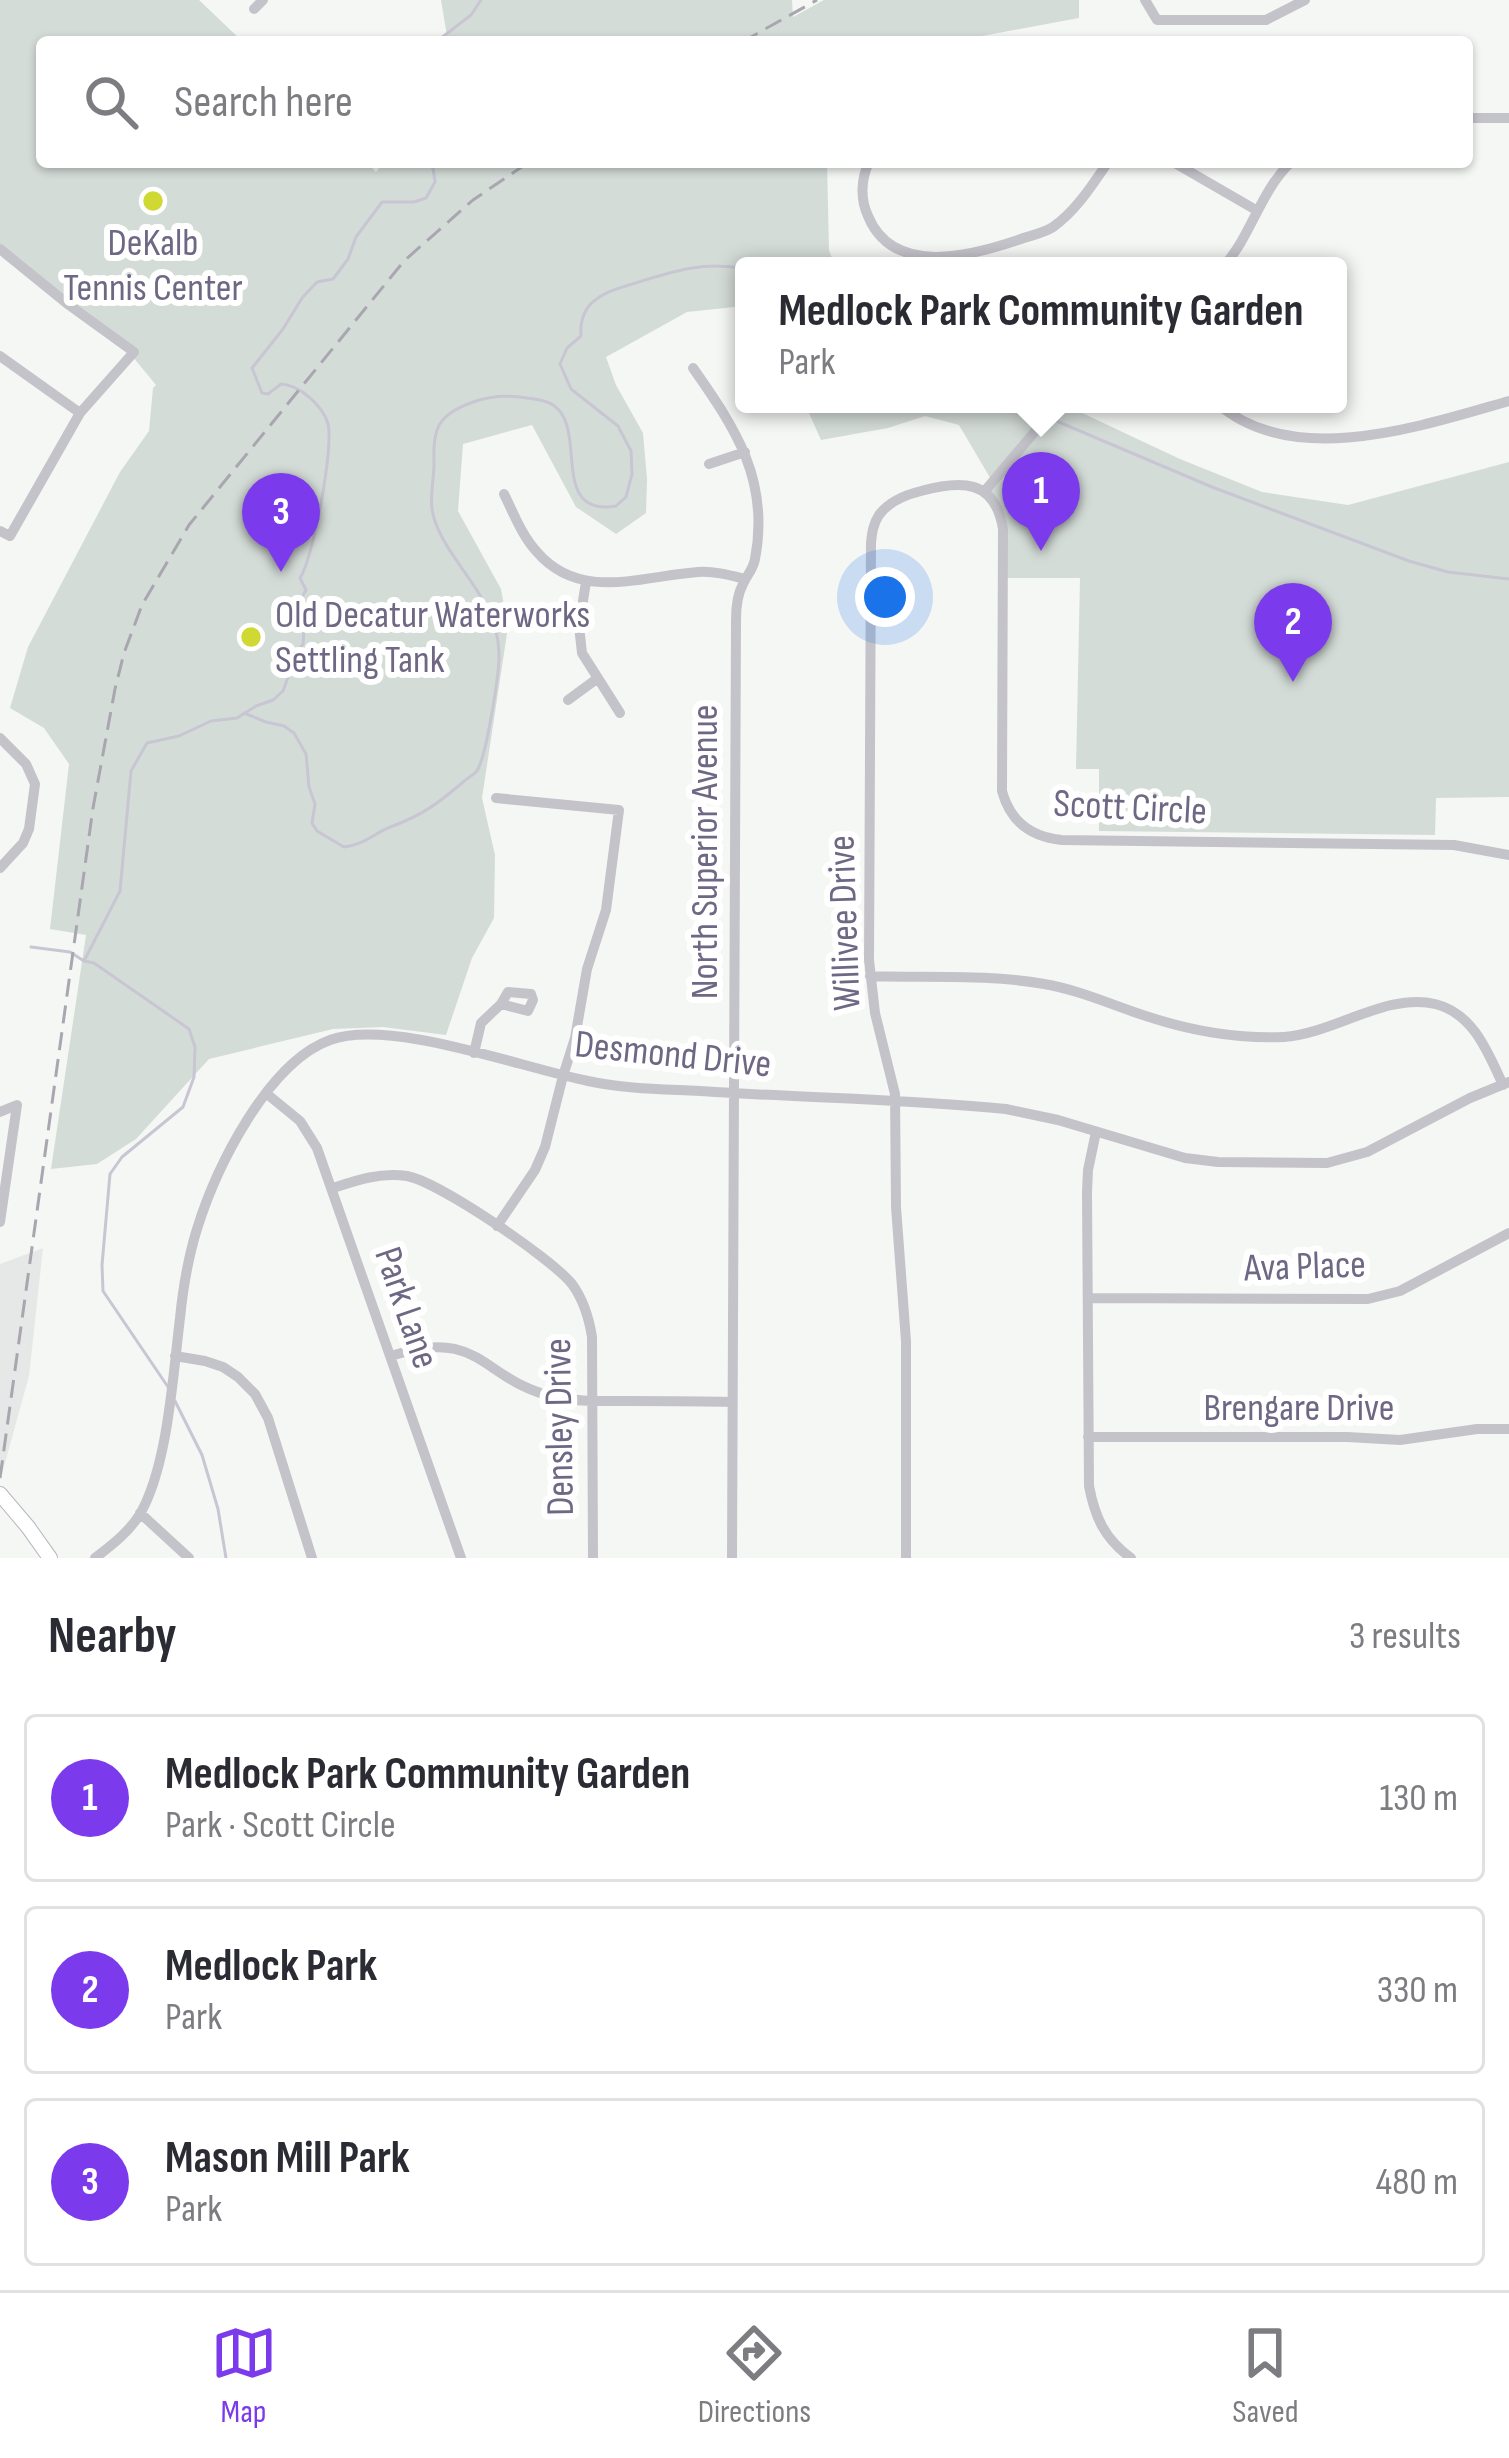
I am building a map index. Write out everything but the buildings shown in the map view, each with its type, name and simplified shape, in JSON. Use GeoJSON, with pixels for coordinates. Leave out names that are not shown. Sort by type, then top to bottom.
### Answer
{"type":"FeatureCollection","features":[{"type":"Feature","properties":{"kind":"main road"},"geometry":{"type":"LineString","coordinates":[[0,1494],[50,1558]]}},
{"type":"Feature","properties":{"kind":"street"},"geometry":{"type":"LineString","coordinates":[[1145,0],[1157,20],[1242,22],[1266,20],[1305,0]]}},
{"type":"Feature","properties":{"kind":"street"},"geometry":{"type":"LineString","coordinates":[[1473,118],[1509,118]]}},
{"type":"Feature","properties":{"kind":"street"},"geometry":{"type":"LineString","coordinates":[[868,168],[862,190],[876,232],[914,256],[941,257],[984,251],[1052,228],[1104,168]]}},
{"type":"Feature","properties":{"kind":"street"},"geometry":{"type":"LineString","coordinates":[[1183,168],[1256,210]]}},
{"type":"Feature","properties":{"kind":"street"},"geometry":{"type":"LineString","coordinates":[[1231,257],[1286,168]]}},
{"type":"Feature","properties":{"kind":"street"},"geometry":{"type":"LineString","coordinates":[[0,249],[134,352],[80,413],[10,536],[0,531]]}},
{"type":"Feature","properties":{"kind":"street"},"geometry":{"type":"LineString","coordinates":[[0,356],[80,413]]}},
{"type":"Feature","properties":{"kind":"street","name":"North Superior Avenue"},"geometry":{"type":"LineString","coordinates":[[693,368],[727,416],[745,452],[755,485],[758,524],[755,562],[738,598],[736,620],[732,1558]]}},
{"type":"Feature","properties":{"kind":"street"},"geometry":{"type":"LineString","coordinates":[[1228,413],[1255,427],[1290,436],[1330,439],[1416,427],[1509,401]]}},
{"type":"Feature","properties":{"kind":"street"},"geometry":{"type":"LineString","coordinates":[[984,492],[1050,413]]}},
{"type":"Feature","properties":{"kind":"street"},"geometry":{"type":"LineString","coordinates":[[709,464],[745,452]]}},
{"type":"Feature","properties":{"kind":"street","name":"Willivee Drive"},"geometry":{"type":"LineString","coordinates":[[906,1558],[906,1341],[896,1207],[896,1101],[870,976],[871,543],[883,510],[899,498],[958,483],[984,492]]}},
{"type":"Feature","properties":{"kind":"street","name":"Scott Circle"},"geometry":{"type":"LineString","coordinates":[[984,492],[998,511],[1003,529],[1002,791],[1010,812],[1025,829],[1062,840],[1454,845],[1509,855]]}},
{"type":"Feature","properties":{"kind":"street"},"geometry":{"type":"LineString","coordinates":[[504,494],[525,536],[544,560],[586,581],[620,583],[699,572],[745,579]]}},
{"type":"Feature","properties":{"kind":"street"},"geometry":{"type":"LineString","coordinates":[[586,581],[580,646],[620,713]]}},
{"type":"Feature","properties":{"kind":"street"},"geometry":{"type":"LineString","coordinates":[[568,700],[598,678]]}},
{"type":"Feature","properties":{"kind":"street"},"geometry":{"type":"LineString","coordinates":[[0,738],[26,764],[35,784],[29,829],[0,868]]}},
{"type":"Feature","properties":{"kind":"street"},"geometry":{"type":"LineString","coordinates":[[496,798],[619,810],[606,910],[587,969],[575,1038],[550,1131],[540,1159],[497,1226]]}},
{"type":"Feature","properties":{"kind":"street"},"geometry":{"type":"LineString","coordinates":[[870,976],[1043,984],[1196,1031],[1235,1035],[1288,1037],[1391,1006],[1426,1002],[1460,1015],[1483,1041],[1506,1083]]}},
{"type":"Feature","properties":{"kind":"street"},"geometry":{"type":"LineString","coordinates":[[474,1053],[481,1023],[501,1004]]}},
{"type":"Feature","properties":{"kind":"street","name":"Desmond Drive"},"geometry":{"type":"LineString","coordinates":[[95,1558],[122,1536],[152,1488],[161,1454],[184,1284],[197,1229],[219,1175],[267,1094],[298,1058],[345,1036],[400,1036],[627,1087],[1006,1108],[1198,1160],[1343,1161],[1506,1083]]}},
{"type":"Feature","properties":{"kind":"street","name":"Park Lane"},"geometry":{"type":"LineString","coordinates":[[267,1094],[305,1127],[333,1188],[461,1558]]}},
{"type":"Feature","properties":{"kind":"street"},"geometry":{"type":"LineString","coordinates":[[0,1112],[16,1105],[0,1222]]}},
{"type":"Feature","properties":{"kind":"street"},"geometry":{"type":"LineString","coordinates":[[1096,1132],[1087,1178],[1089,1486],[1096,1517],[1131,1558]]}},
{"type":"Feature","properties":{"kind":"street","name":"Densley Drive"},"geometry":{"type":"LineString","coordinates":[[333,1188],[376,1176],[416,1178],[545,1259],[578,1294],[592,1337],[593,1558]]}},
{"type":"Feature","properties":{"kind":"street","name":"Ava Place"},"geometry":{"type":"LineString","coordinates":[[1088,1298],[1368,1299],[1400,1291],[1509,1233]]}},
{"type":"Feature","properties":{"kind":"street"},"geometry":{"type":"LineString","coordinates":[[391,1356],[422,1347],[457,1348],[527,1388],[561,1399],[732,1402]]}},
{"type":"Feature","properties":{"kind":"street"},"geometry":{"type":"LineString","coordinates":[[175,1356],[217,1364],[255,1394],[268,1418],[312,1558]]}},
{"type":"Feature","properties":{"kind":"street","name":"Brengare Drive"},"geometry":{"type":"LineString","coordinates":[[1088,1437],[1400,1440],[1509,1429]]}},
{"type":"Feature","properties":{"kind":"street"},"geometry":{"type":"LineString","coordinates":[[140,1513],[189,1558]]}},
{"type":"Feature","properties":{"kind":"street"},"geometry":{"type":"LineString","coordinates":[[1105,1558],[1117,1547]]}},
{"type":"Feature","properties":{"kind":"shaded area"},"geometry":{"type":"Polygon","coordinates":[[[0,0],[199,0],[237,36],[36,36],[36,168],[372,168],[376,172],[379,168],[827,168],[832,257],[735,257],[735,307],[687,312],[606,357],[643,433],[646,513],[616,534],[576,507],[532,425],[463,444],[458,511],[501,589],[508,627],[482,798],[495,855],[494,918],[472,958],[446,1035],[383,1027],[333,1029],[209,1059],[136,1139],[97,1164],[51,1169],[86,935],[50,929],[69,764],[44,728],[10,708],[28,647],[120,472],[149,431],[156,385],[128,351],[0,244],[0,0]]]}},
{"type":"Feature","properties":{"kind":"shaded area"},"geometry":{"type":"Polygon","coordinates":[[[441,0],[792,0],[793,17],[824,0],[1079,0],[1079,18],[982,36],[447,36],[441,0]]]}},
{"type":"Feature","properties":{"kind":"shaded area"},"geometry":{"type":"Polygon","coordinates":[[[809,413],[1082,413],[1262,492],[1348,505],[1509,462],[1509,797],[1436,798],[1435,835],[1099,831],[1099,769],[1076,769],[1080,578],[1003,578],[1001,521],[984,492],[992,481],[959,425],[925,416],[821,440],[809,413]]]}},
{"type":"Feature","properties":{"kind":"shaded area"},"geometry":{"type":"Polygon","coordinates":[[[43,1248],[29,1376],[0,1481],[0,1264],[43,1248]]]}},
{"type":"Feature","properties":{"kind":"waterway"},"geometry":{"type":"LineString","coordinates":[[444,36],[471,15],[481,0]]}},
{"type":"Feature","properties":{"kind":"waterway"},"geometry":{"type":"LineString","coordinates":[[84,961],[120,891],[131,771],[147,743],[179,736],[211,721],[237,718],[273,700],[283,691],[303,644],[302,597],[306,590],[300,578],[321,502],[328,424],[316,404],[296,388],[281,384],[262,393],[252,368],[302,298],[317,282],[333,279],[382,202],[426,198],[435,182],[433,168]]}},
{"type":"Feature","properties":{"kind":"waterway"},"geometry":{"type":"LineString","coordinates":[[244,713],[294,733],[306,754],[315,804],[312,823],[344,847],[422,813],[474,773],[491,717],[499,646],[489,613],[443,539],[432,509],[440,424],[452,412],[486,398],[550,403],[563,416],[576,485],[583,498],[595,506],[616,506],[626,497],[631,451],[618,426],[571,389],[560,364],[567,348],[581,336],[585,312],[606,293],[672,272],[735,268]]}},
{"type":"Feature","properties":{"kind":"waterway"},"geometry":{"type":"LineString","coordinates":[[1038,413],[1045,416]]}},
{"type":"Feature","properties":{"kind":"waterway"},"geometry":{"type":"LineString","coordinates":[[1054,420],[1212,487],[1409,561],[1448,572],[1509,579]]}},
{"type":"Feature","properties":{"kind":"waterway"},"geometry":{"type":"LineString","coordinates":[[31,947],[70,952],[94,963],[189,1029],[195,1047],[194,1077],[183,1107],[122,1157],[110,1174],[102,1265],[103,1291],[168,1387]]}},
{"type":"Feature","properties":{"kind":"waterway"},"geometry":{"type":"LineString","coordinates":[[175,1401],[202,1455],[226,1558]]}},
{"type":"Feature","properties":{"kind":"railway"},"geometry":{"type":"LineString","coordinates":[[753,36],[817,0]]}},
{"type":"Feature","properties":{"kind":"railway"},"geometry":{"type":"LineString","coordinates":[[0,1478],[93,808],[115,689],[142,605],[189,525],[404,261],[473,200],[520,168]]}},
{"type":"Feature","properties":{"kind":"place","name":"DeKalb Tennis Center"},"geometry":{"type":"Point","coordinates":[153,201]}},
{"type":"Feature","properties":{"kind":"place","name":"Medlock Park Community Garden"},"geometry":{"type":"Point","coordinates":[1041,551]}},
{"type":"Feature","properties":{"kind":"place","name":"Mason Mill Park"},"geometry":{"type":"Point","coordinates":[281,572]}},
{"type":"Feature","properties":{"kind":"place","name":"Old Decatur Waterworks Settling Tank"},"geometry":{"type":"Point","coordinates":[251,637]}},
{"type":"Feature","properties":{"kind":"place","name":"Medlock Park"},"geometry":{"type":"Point","coordinates":[1293,682]}}]}
